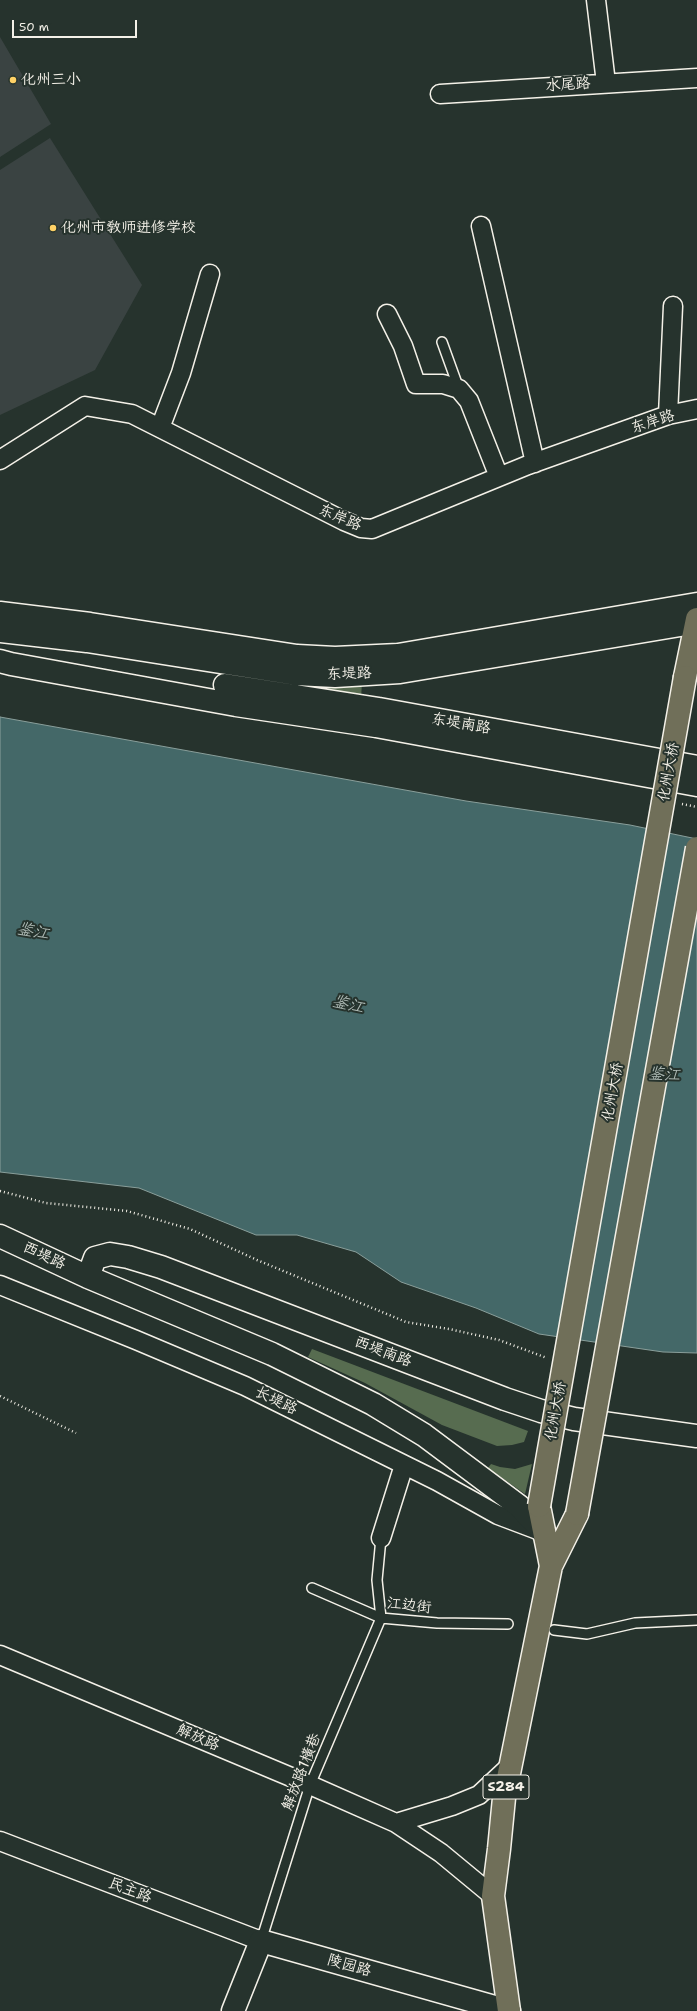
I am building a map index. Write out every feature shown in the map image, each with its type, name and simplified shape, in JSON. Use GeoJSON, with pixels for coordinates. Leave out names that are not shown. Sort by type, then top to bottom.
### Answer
{"type":"FeatureCollection","features":[{"type":"Feature","properties":{"kind":"main road","name":"东堤路"},"geometry":{"type":"LineString","coordinates":[[0,613],[90,624],[209,651],[296,674],[335,676],[400,672],[697,617]]}},
{"type":"Feature","properties":{"kind":"main road","name":"东堤路"},"geometry":{"type":"LineString","coordinates":[[0,630],[87,641],[209,651],[335,658],[398,655],[697,617]]}},
{"type":"Feature","properties":{"kind":"main road","name":"化州大桥"},"geometry":{"type":"LineString","coordinates":[[544,1532],[539,1506],[685,677],[697,617]]}},
{"type":"Feature","properties":{"kind":"main road"},"geometry":{"type":"LineString","coordinates":[[209,651],[236,704]]}},
{"type":"Feature","properties":{"kind":"main road","name":"东堤南路"},"geometry":{"type":"LineString","coordinates":[[0,661],[236,704],[376,726],[697,785]]}},
{"type":"Feature","properties":{"kind":"main road"},"geometry":{"type":"LineString","coordinates":[[373,708],[374,688],[378,674]]}},
{"type":"Feature","properties":{"kind":"main road","name":"东堤南路"},"geometry":{"type":"LineString","coordinates":[[225,685],[373,708],[697,767]]}},
{"type":"Feature","properties":{"kind":"main road"},"geometry":{"type":"LineString","coordinates":[[551,1566],[577,1514],[697,848]]}},
{"type":"Feature","properties":{"kind":"main road","name":"西堤路"},"geometry":{"type":"LineString","coordinates":[[0,1236],[88,1277],[272,1354],[373,1404],[424,1435],[519,1506],[544,1532]]}},
{"type":"Feature","properties":{"kind":"main road","name":"西堤南路"},"geometry":{"type":"LineString","coordinates":[[88,1277],[94,1258],[110,1254],[128,1257],[161,1267],[505,1399],[541,1411],[574,1419],[697,1436]]}},
{"type":"Feature","properties":{"kind":"main road"},"geometry":{"type":"LineString","coordinates":[[544,1532],[551,1566]]}},
{"type":"Feature","properties":{"kind":"main road","name":"S284"},"geometry":{"type":"LineString","coordinates":[[509,2011],[493,1896],[500,1849],[502,1811],[509,1767],[551,1566]]}},
{"type":"Feature","properties":{"kind":"main road"},"geometry":{"type":"LineString","coordinates":[[233,2011],[260,1941]]}},
{"type":"Feature","properties":{"kind":"main road","name":"陵园路"},"geometry":{"type":"LineString","coordinates":[[260,1941],[509,2011]]}},
{"type":"Feature","properties":{"kind":"street"},"geometry":{"type":"LineString","coordinates":[[596,0],[606,83]]}},
{"type":"Feature","properties":{"kind":"street","name":"水尾路"},"geometry":{"type":"LineString","coordinates":[[440,94],[697,78]]}},
{"type":"Feature","properties":{"kind":"street"},"geometry":{"type":"LineString","coordinates":[[481,226],[535,463]]}},
{"type":"Feature","properties":{"kind":"street"},"geometry":{"type":"LineString","coordinates":[[160,428],[181,373],[210,274]]}},
{"type":"Feature","properties":{"kind":"street"},"geometry":{"type":"LineString","coordinates":[[668,415],[673,306]]}},
{"type":"Feature","properties":{"kind":"street"},"geometry":{"type":"LineString","coordinates":[[387,314],[403,346],[416,384],[442,384],[459,389],[469,401],[500,477]]}},
{"type":"Feature","properties":{"kind":"street","name":"东岸路"},"geometry":{"type":"LineString","coordinates":[[0,460],[85,406],[132,414],[344,522],[367,530],[374,529],[535,463],[668,415],[697,409]]}},
{"type":"Feature","properties":{"kind":"street","name":"长堤路"},"geometry":{"type":"LineString","coordinates":[[0,1285],[245,1386],[404,1465],[498,1515],[544,1532]]}},
{"type":"Feature","properties":{"kind":"street"},"geometry":{"type":"LineString","coordinates":[[381,1538],[404,1465]]}},
{"type":"Feature","properties":{"kind":"street","name":"解放路"},"geometry":{"type":"LineString","coordinates":[[0,1655],[310,1785],[396,1823],[441,1853],[493,1896]]}},
{"type":"Feature","properties":{"kind":"street"},"geometry":{"type":"LineString","coordinates":[[396,1823],[452,1806],[480,1795],[509,1767]]}},
{"type":"Feature","properties":{"kind":"street","name":"民主路"},"geometry":{"type":"LineString","coordinates":[[0,1841],[260,1941]]}},
{"type":"Feature","properties":{"kind":"lane"},"geometry":{"type":"LineString","coordinates":[[442,342],[459,389]]}},
{"type":"Feature","properties":{"kind":"lane"},"geometry":{"type":"LineString","coordinates":[[380,1618],[377,1580],[381,1538]]}},
{"type":"Feature","properties":{"kind":"lane","name":"江边街"},"geometry":{"type":"LineString","coordinates":[[312,1588],[380,1618],[437,1623],[496,1622],[508,1624]]}},
{"type":"Feature","properties":{"kind":"lane","name":"解放路1横巷"},"geometry":{"type":"LineString","coordinates":[[260,1941],[310,1785],[380,1618]]}},
{"type":"Feature","properties":{"kind":"lane"},"geometry":{"type":"LineString","coordinates":[[554,1630],[586,1634],[634,1623],[697,1620]]}},
{"type":"Feature","properties":{"kind":"path"},"geometry":{"type":"LineString","coordinates":[[0,1192],[46,1202],[127,1211],[190,1229],[257,1260],[406,1322],[449,1329],[499,1340],[550,1359]]}},
{"type":"Feature","properties":{"kind":"path"},"geometry":{"type":"LineString","coordinates":[[0,1396],[76,1433]]}},
{"type":"Feature","properties":{"kind":"shaded area","name":"化州三小"},"geometry":{"type":"Polygon","coordinates":[[[0,37],[51,124],[0,157],[0,37]]]}},
{"type":"Feature","properties":{"kind":"shaded area","name":"化州市教师进修学校"},"geometry":{"type":"Polygon","coordinates":[[[50,138],[142,285],[95,370],[0,415],[0,170],[50,138]]]}},
{"type":"Feature","properties":{"kind":"green space"},"geometry":{"type":"Polygon","coordinates":[[[263,678],[362,682],[361,699],[263,678]]]}},
{"type":"Feature","properties":{"kind":"green space"},"geometry":{"type":"Polygon","coordinates":[[[312,1349],[528,1431],[524,1442],[512,1445],[497,1446],[442,1425],[365,1383],[308,1357],[312,1349]]]}},
{"type":"Feature","properties":{"kind":"green space"},"geometry":{"type":"Polygon","coordinates":[[[491,1464],[515,1469],[532,1464],[525,1494],[488,1468],[491,1464]]]}},
{"type":"Feature","properties":{"kind":"water","name":"鉴江"},"geometry":{"type":"Polygon","coordinates":[[[0,717],[466,801],[630,825],[697,839],[697,1353],[663,1352],[539,1334],[476,1308],[401,1282],[356,1252],[297,1235],[256,1235],[139,1188],[0,1172],[0,717]]]}},
{"type":"Feature","properties":{"kind":"place","name":"化州三小"},"geometry":{"type":"Point","coordinates":[13,80]}},
{"type":"Feature","properties":{"kind":"place","name":"化州市教师进修学校"},"geometry":{"type":"Point","coordinates":[53,228]}}]}
